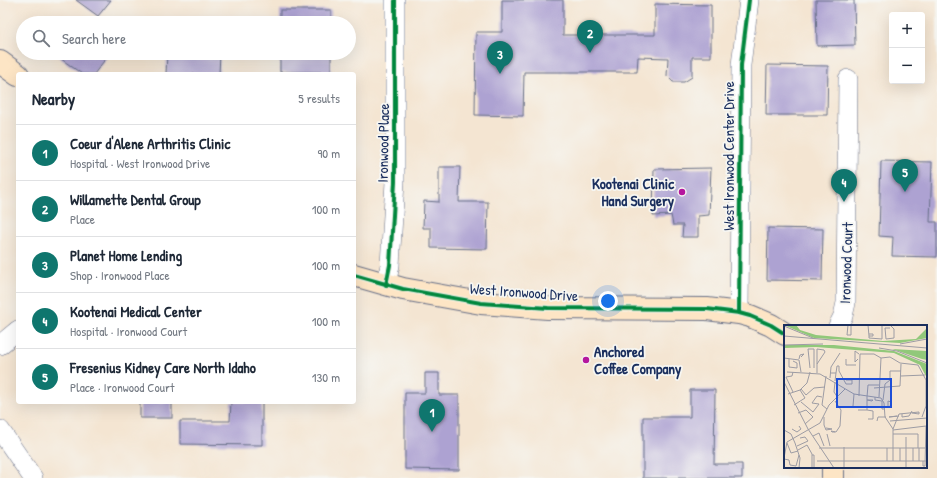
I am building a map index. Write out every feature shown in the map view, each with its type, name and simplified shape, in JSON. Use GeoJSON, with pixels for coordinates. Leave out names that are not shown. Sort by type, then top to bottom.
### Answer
{"type":"FeatureCollection","features":[{"type":"Feature","properties":{"kind":"street","name":"Ironwood Place"},"geometry":{"type":"LineString","coordinates":[[386,285],[390,265],[395,182],[395,0]]}},
{"type":"Feature","properties":{"kind":"street","name":"West Ironwood Center Drive"},"geometry":{"type":"LineString","coordinates":[[739,313],[741,65],[749,0]]}},
{"type":"Feature","properties":{"kind":"street"},"geometry":{"type":"LineString","coordinates":[[0,62],[16,74]]}},
{"type":"Feature","properties":{"kind":"street","name":"Ironwood Court"},"geometry":{"type":"LineString","coordinates":[[838,325],[843,316],[846,302],[848,79]]}},
{"type":"Feature","properties":{"kind":"street","name":"West Ironwood Drive"},"geometry":{"type":"LineString","coordinates":[[356,276],[386,285],[481,303],[548,308],[707,309],[739,313],[771,325],[784,333]]}},
{"type":"Feature","properties":{"kind":"street"},"geometry":{"type":"LineString","coordinates":[[0,345],[16,332]]}},
{"type":"Feature","properties":{"kind":"street"},"geometry":{"type":"LineString","coordinates":[[0,430],[33,478]]}},
{"type":"Feature","properties":{"kind":"building"},"geometry":{"type":"Polygon","coordinates":[[[76,0],[111,0],[98,16],[76,0]]]}},
{"type":"Feature","properties":{"kind":"building"},"geometry":{"type":"Polygon","coordinates":[[[502,0],[563,0],[563,35],[655,35],[655,4],[711,5],[711,57],[692,57],[692,77],[684,82],[673,82],[667,76],[668,58],[638,57],[637,72],[524,72],[523,116],[475,115],[476,32],[502,32],[502,0]]]}},
{"type":"Feature","properties":{"kind":"building"},"geometry":{"type":"Polygon","coordinates":[[[816,0],[854,0],[855,45],[817,46],[816,0]]]}},
{"type":"Feature","properties":{"kind":"building"},"geometry":{"type":"Polygon","coordinates":[[[280,10],[331,10],[331,16],[280,16],[280,10]]]}},
{"type":"Feature","properties":{"kind":"building"},"geometry":{"type":"Polygon","coordinates":[[[63,60],[105,60],[96,72],[79,72],[63,60]]]}},
{"type":"Feature","properties":{"kind":"building"},"geometry":{"type":"Polygon","coordinates":[[[167,60],[220,60],[219,72],[166,72],[167,60]]]}},
{"type":"Feature","properties":{"kind":"building"},"geometry":{"type":"Polygon","coordinates":[[[280,60],[331,60],[331,72],[280,72],[280,60]]]}},
{"type":"Feature","properties":{"kind":"building"},"geometry":{"type":"Polygon","coordinates":[[[767,65],[828,66],[827,115],[766,115],[767,65]]]}},
{"type":"Feature","properties":{"kind":"building"},"geometry":{"type":"Polygon","coordinates":[[[881,161],[932,162],[930,222],[937,222],[937,257],[892,256],[893,237],[879,236],[881,161]]]}},
{"type":"Feature","properties":{"kind":"building"},"geometry":{"type":"Polygon","coordinates":[[[439,167],[460,167],[459,202],[488,202],[487,249],[431,248],[431,228],[423,228],[424,201],[439,202],[439,167]]]}},
{"type":"Feature","properties":{"kind":"building","name":"Kootenai Clinic Hand Surgery"},"geometry":{"type":"Polygon","coordinates":[[[711,168],[709,215],[698,216],[698,237],[682,237],[683,225],[673,225],[671,215],[653,216],[654,169],[711,168]]]}},
{"type":"Feature","properties":{"kind":"building"},"geometry":{"type":"Polygon","coordinates":[[[768,228],[823,229],[822,281],[767,280],[768,228]]]}},
{"type":"Feature","properties":{"kind":"building"},"geometry":{"type":"Polygon","coordinates":[[[425,373],[439,373],[439,395],[459,395],[459,470],[405,469],[405,393],[425,393],[425,373]]]}},
{"type":"Feature","properties":{"kind":"building"},"geometry":{"type":"Polygon","coordinates":[[[690,390],[715,390],[714,464],[742,464],[742,478],[643,478],[643,417],[690,417],[690,390]]]}},
{"type":"Feature","properties":{"kind":"building"},"geometry":{"type":"Polygon","coordinates":[[[140,404],[172,404],[172,418],[140,418],[140,404]]]}},
{"type":"Feature","properties":{"kind":"building"},"geometry":{"type":"Polygon","coordinates":[[[231,404],[262,404],[262,445],[180,444],[180,421],[230,421],[231,404]]]}},
{"type":"Feature","properties":{"kind":"cycle path"},"geometry":{"type":"LineString","coordinates":[[386,285],[390,265],[395,182],[395,0]]}},
{"type":"Feature","properties":{"kind":"cycle path"},"geometry":{"type":"LineString","coordinates":[[739,313],[741,65],[749,0]]}},
{"type":"Feature","properties":{"kind":"cycle path"},"geometry":{"type":"LineString","coordinates":[[356,276],[403,289],[481,303],[548,308],[707,309],[739,313],[771,325],[784,333]]}},
{"type":"Feature","properties":{"kind":"place","name":"Willamette Dental Group"},"geometry":{"type":"Point","coordinates":[590,53]}},
{"type":"Feature","properties":{"kind":"place","name":"Planet Home Lending"},"geometry":{"type":"Point","coordinates":[500,74]}},
{"type":"Feature","properties":{"kind":"place","name":"Kootenai Clinic Hand Surgery"},"geometry":{"type":"Point","coordinates":[682,192]}},
{"type":"Feature","properties":{"kind":"place","name":"Fresenius Kidney Care North Idaho"},"geometry":{"type":"Point","coordinates":[905,192]}},
{"type":"Feature","properties":{"kind":"place","name":"Kootenai Medical Center"},"geometry":{"type":"Point","coordinates":[844,202]}},
{"type":"Feature","properties":{"kind":"place","name":"Anchored Coffee Company"},"geometry":{"type":"Point","coordinates":[586,360]}},
{"type":"Feature","properties":{"kind":"place","name":"Coeur d'Alene Arthritis Clinic"},"geometry":{"type":"Point","coordinates":[432,432]}}]}
